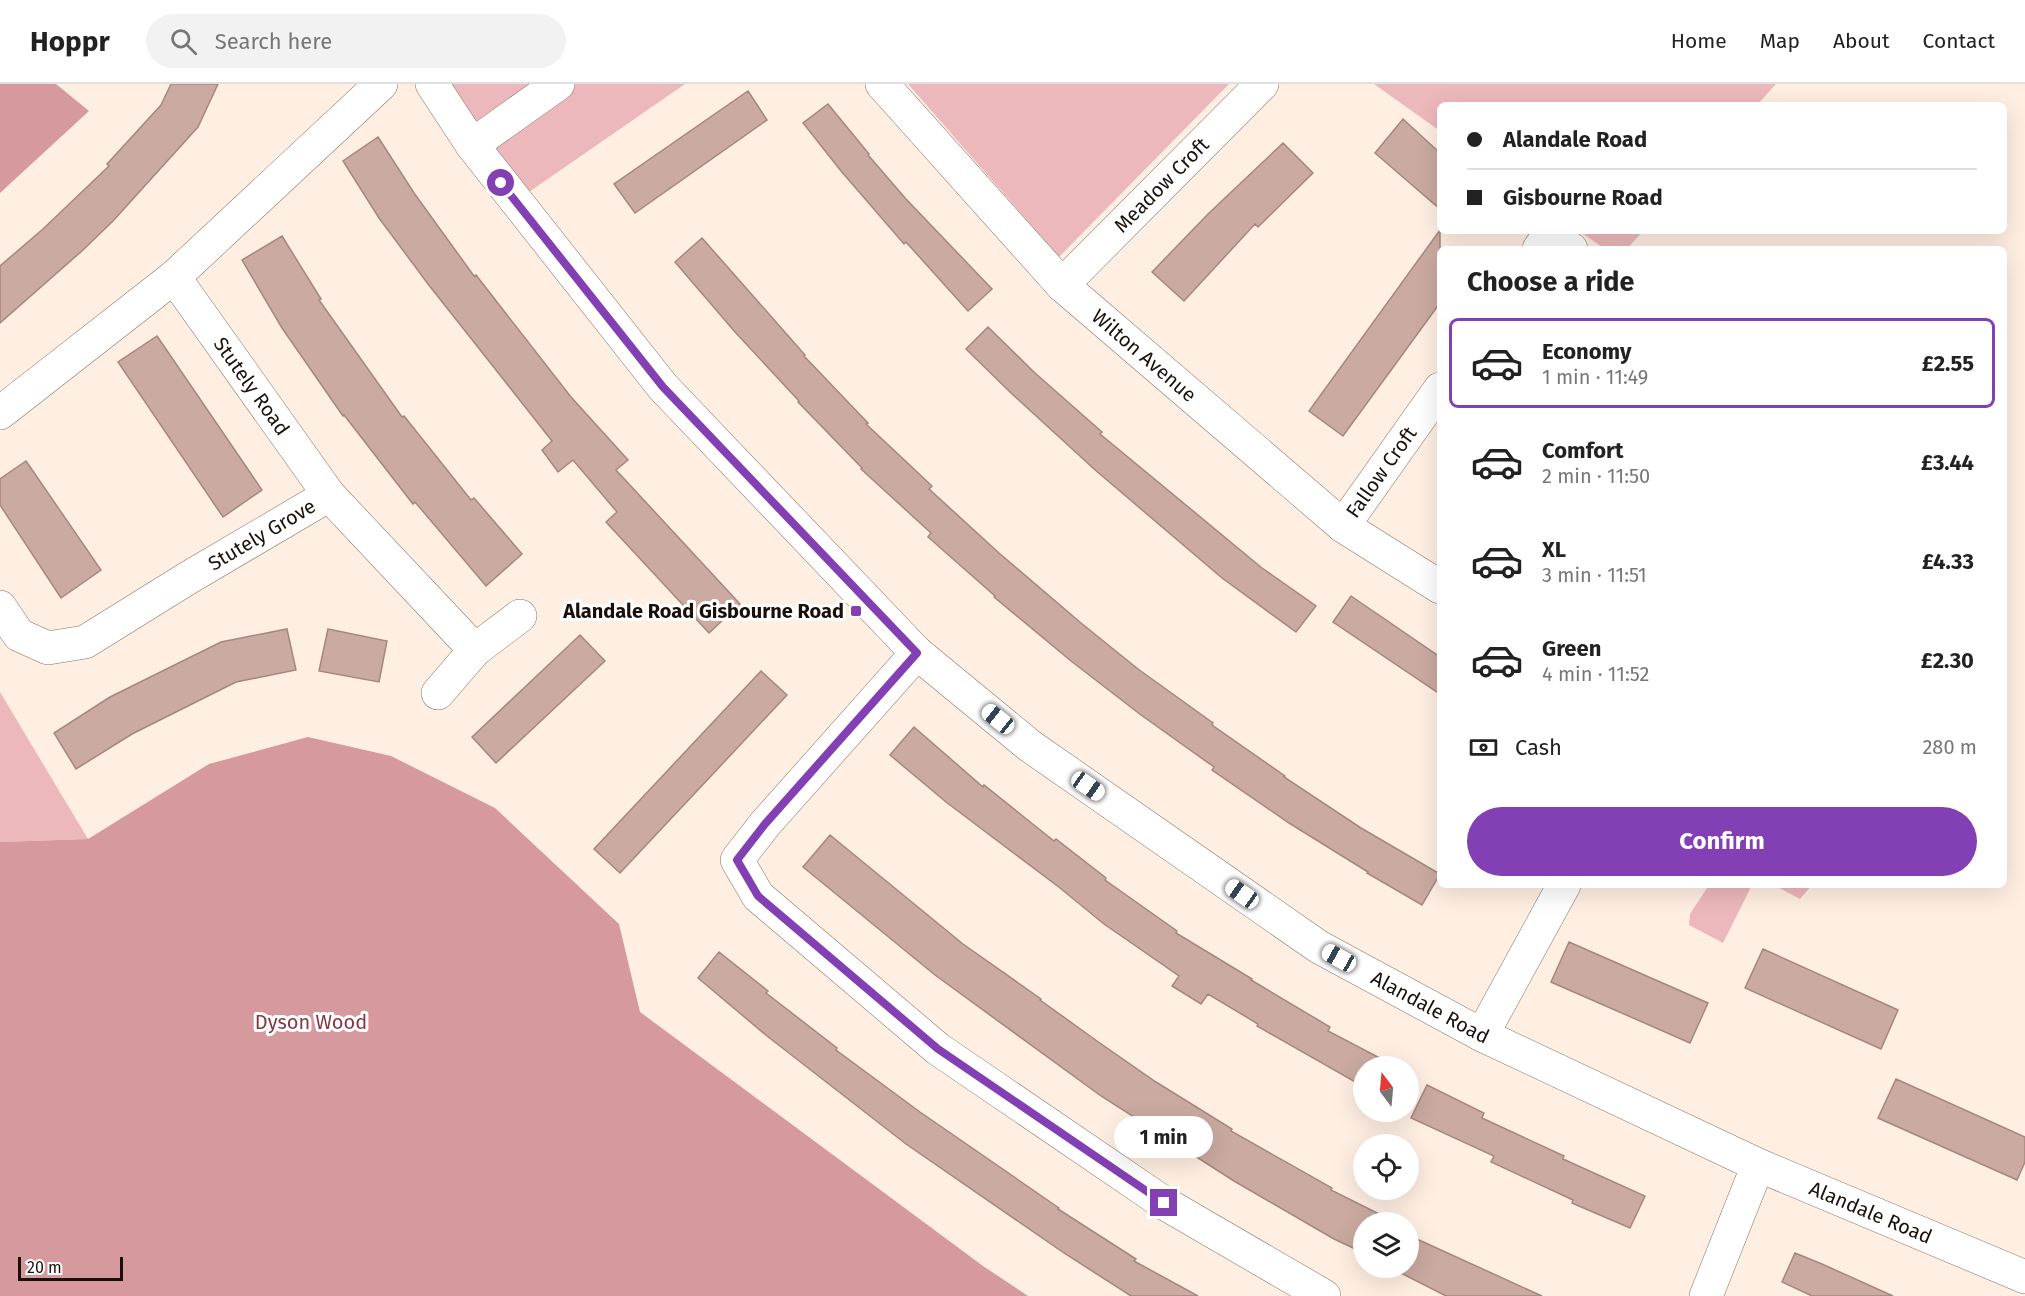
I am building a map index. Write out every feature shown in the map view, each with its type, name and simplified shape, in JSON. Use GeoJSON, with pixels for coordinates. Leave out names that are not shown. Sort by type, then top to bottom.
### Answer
{"type":"FeatureCollection","features":[{"type":"Feature","properties":{"kind":"street"},"geometry":{"type":"LineString","coordinates":[[0,413],[174,277],[381,84]]}},
{"type":"Feature","properties":{"kind":"street","name":"Alandale Road"},"geometry":{"type":"LineString","coordinates":[[432,84],[472,146],[663,387],[917,653],[1030,746],[1319,947],[1482,1035],[1758,1165],[2025,1277]]}},
{"type":"Feature","properties":{"kind":"street"},"geometry":{"type":"LineString","coordinates":[[472,146],[558,84]]}},
{"type":"Feature","properties":{"kind":"street","name":"Wilton Avenue"},"geometry":{"type":"LineString","coordinates":[[882,84],[1062,285],[1344,526],[1437,585]]}},
{"type":"Feature","properties":{"kind":"street","name":"Meadow Croft"},"geometry":{"type":"LineString","coordinates":[[1062,285],[1262,84]]}},
{"type":"Feature","properties":{"kind":"street","name":"Stutely Road"},"geometry":{"type":"LineString","coordinates":[[174,277],[329,495]]}},
{"type":"Feature","properties":{"kind":"street","name":"Fallow Croft"},"geometry":{"type":"LineString","coordinates":[[1344,526],[1437,393]]}},
{"type":"Feature","properties":{"kind":"street","name":"Stutely Grove"},"geometry":{"type":"LineString","coordinates":[[0,607],[19,635],[48,648],[85,642],[329,495],[474,650]]}},
{"type":"Feature","properties":{"kind":"street"},"geometry":{"type":"LineString","coordinates":[[438,693],[474,650],[519,616]]}},
{"type":"Feature","properties":{"kind":"street"},"geometry":{"type":"LineString","coordinates":[[917,653],[765,824],[737,860],[758,896],[938,1049],[1164,1203],[1324,1296]]}},
{"type":"Feature","properties":{"kind":"street"},"geometry":{"type":"LineString","coordinates":[[1482,1035],[1562,888]]}},
{"type":"Feature","properties":{"kind":"street"},"geometry":{"type":"LineString","coordinates":[[1706,1296],[1758,1165]]}},
{"type":"Feature","properties":{"kind":"shaded area"},"geometry":{"type":"Polygon","coordinates":[[[432,84],[685,84],[516,201],[432,84]]]}},
{"type":"Feature","properties":{"kind":"shaded area"},"geometry":{"type":"Polygon","coordinates":[[[908,84],[1229,84],[1059,257],[908,84]]]}},
{"type":"Feature","properties":{"kind":"shaded area"},"geometry":{"type":"Polygon","coordinates":[[[1374,84],[1776,84],[1760,102],[1437,102],[1437,129],[1374,84]]]}},
{"type":"Feature","properties":{"kind":"shaded area"},"geometry":{"type":"Polygon","coordinates":[[[1583,234],[1640,234],[1630,246],[1601,246],[1583,234]]]}},
{"type":"Feature","properties":{"kind":"shaded area"},"geometry":{"type":"Polygon","coordinates":[[[0,692],[88,839],[0,842],[0,692]]]}},
{"type":"Feature","properties":{"kind":"shaded area"},"geometry":{"type":"Polygon","coordinates":[[[1707,888],[1750,888],[1723,943],[1689,925],[1690,914],[1707,888]]]}},
{"type":"Feature","properties":{"kind":"shaded area"},"geometry":{"type":"Polygon","coordinates":[[[1780,888],[1809,888],[1800,899],[1780,888]]]}},
{"type":"Feature","properties":{"kind":"green space"},"geometry":{"type":"Polygon","coordinates":[[[0,84],[56,84],[89,111],[0,193],[0,84]]]}},
{"type":"Feature","properties":{"kind":"green space","name":"Dyson Wood"},"geometry":{"type":"Polygon","coordinates":[[[308,737],[391,756],[495,808],[619,924],[640,1012],[983,1266],[1028,1296],[0,1296],[0,842],[88,839],[209,764],[308,737]]]}},
{"type":"Feature","properties":{"kind":"building"},"geometry":{"type":"Polygon","coordinates":[[[171,84],[218,84],[198,127],[113,221],[0,323],[0,266],[43,229],[109,166],[107,164],[161,105],[171,84]]]}},
{"type":"Feature","properties":{"kind":"building"},"geometry":{"type":"Polygon","coordinates":[[[748,91],[767,120],[635,213],[614,184],[748,91]]]}},
{"type":"Feature","properties":{"kind":"building"},"geometry":{"type":"Polygon","coordinates":[[[828,104],[906,199],[992,289],[968,311],[906,242],[904,244],[803,123],[828,104]]]}},
{"type":"Feature","properties":{"kind":"building"},"geometry":{"type":"Polygon","coordinates":[[[1403,119],[1437,150],[1437,206],[1375,153],[1403,119]]]}},
{"type":"Feature","properties":{"kind":"building"},"geometry":{"type":"Polygon","coordinates":[[[378,137],[414,193],[474,276],[476,275],[571,397],[628,460],[616,470],[740,604],[709,633],[606,522],[617,512],[573,460],[558,472],[542,450],[552,441],[379,218],[343,161],[378,137]]]}},
{"type":"Feature","properties":{"kind":"building"},"geometry":{"type":"Polygon","coordinates":[[[1283,143],[1313,173],[1258,227],[1255,224],[1184,301],[1152,272],[1208,214],[1283,143]]]}},
{"type":"Feature","properties":{"kind":"building"},"geometry":{"type":"Polygon","coordinates":[[[1437,234],[1440,234],[1440,246],[1437,246],[1437,307],[1343,436],[1309,411],[1437,234]]]}},
{"type":"Feature","properties":{"kind":"building"},"geometry":{"type":"Polygon","coordinates":[[[282,236],[321,299],[319,300],[402,417],[404,416],[471,500],[474,498],[522,554],[486,586],[415,502],[413,504],[343,416],[282,328],[242,260],[282,236]]]}},
{"type":"Feature","properties":{"kind":"building"},"geometry":{"type":"Polygon","coordinates":[[[702,238],[804,356],[868,423],[866,424],[932,486],[929,489],[999,553],[1081,623],[1138,669],[1213,723],[1212,725],[1284,777],[1361,828],[1437,872],[1437,879],[1422,905],[1289,823],[1212,770],[1214,767],[1071,661],[994,597],[928,537],[931,533],[861,469],[735,332],[675,262],[702,238]]]}},
{"type":"Feature","properties":{"kind":"building"},"geometry":{"type":"Polygon","coordinates":[[[988,327],[1035,373],[1102,432],[1100,434],[1262,568],[1316,606],[1296,632],[1222,578],[1094,469],[966,349],[988,327]]]}},
{"type":"Feature","properties":{"kind":"building"},"geometry":{"type":"Polygon","coordinates":[[[157,336],[262,490],[223,517],[118,362],[157,336]]]}},
{"type":"Feature","properties":{"kind":"building"},"geometry":{"type":"Polygon","coordinates":[[[26,461],[101,570],[61,598],[0,505],[0,479],[26,461]]]}},
{"type":"Feature","properties":{"kind":"building"},"geometry":{"type":"Polygon","coordinates":[[[1351,596],[1437,655],[1437,692],[1333,622],[1351,596]]]}},
{"type":"Feature","properties":{"kind":"building"},"geometry":{"type":"Polygon","coordinates":[[[287,629],[296,670],[236,682],[132,734],[76,769],[54,733],[110,697],[221,642],[287,629]]]}},
{"type":"Feature","properties":{"kind":"building"},"geometry":{"type":"Polygon","coordinates":[[[328,629],[387,641],[379,682],[319,671],[328,629]]]}},
{"type":"Feature","properties":{"kind":"building"},"geometry":{"type":"Polygon","coordinates":[[[580,635],[605,661],[496,763],[472,737],[580,635]]]}},
{"type":"Feature","properties":{"kind":"building"},"geometry":{"type":"Polygon","coordinates":[[[761,671],[787,695],[620,873],[594,849],[761,671]]]}},
{"type":"Feature","properties":{"kind":"building"},"geometry":{"type":"Polygon","coordinates":[[[914,727],[983,787],[984,785],[1054,841],[1056,839],[1106,878],[1105,880],[1177,931],[1176,933],[1330,1027],[1328,1031],[1376,1056],[1353,1056],[1353,1081],[1257,1026],[1258,1024],[1208,994],[1201,1004],[1172,986],[1179,976],[1104,924],[946,802],[890,755],[914,727]]]}},
{"type":"Feature","properties":{"kind":"building"},"geometry":{"type":"Polygon","coordinates":[[[830,835],[963,944],[1156,1082],[1232,1129],[1231,1131],[1332,1188],[1331,1190],[1375,1212],[1353,1212],[1353,1248],[1234,1181],[1101,1096],[935,975],[803,867],[830,835]]]}},
{"type":"Feature","properties":{"kind":"building"},"geometry":{"type":"Polygon","coordinates":[[[1569,942],[1708,1003],[1690,1043],[1551,982],[1569,942]]]}},
{"type":"Feature","properties":{"kind":"building"},"geometry":{"type":"Polygon","coordinates":[[[1763,949],[1898,1010],[1881,1049],[1745,988],[1763,949]]]}},
{"type":"Feature","properties":{"kind":"building"},"geometry":{"type":"Polygon","coordinates":[[[719,952],[768,991],[766,993],[837,1048],[836,1050],[920,1112],[1058,1209],[1136,1259],[1134,1261],[1198,1296],[1131,1296],[1064,1253],[906,1144],[767,1036],[698,978],[719,952]]]}},
{"type":"Feature","properties":{"kind":"building"},"geometry":{"type":"Polygon","coordinates":[[[1896,1079],[2025,1137],[2025,1162],[2017,1180],[1878,1118],[1896,1079]]]}},
{"type":"Feature","properties":{"kind":"building"},"geometry":{"type":"Polygon","coordinates":[[[1427,1085],[1484,1113],[1482,1118],[1564,1156],[1563,1159],[1645,1196],[1630,1228],[1572,1203],[1573,1200],[1491,1162],[1494,1156],[1419,1122],[1419,1102],[1427,1085]]]}},
{"type":"Feature","properties":{"kind":"building"},"geometry":{"type":"Polygon","coordinates":[[[1419,1240],[1542,1296],[1446,1296],[1411,1278],[1419,1278],[1419,1240]]]}},
{"type":"Feature","properties":{"kind":"building"},"geometry":{"type":"Polygon","coordinates":[[[1795,1253],[1893,1296],[1812,1296],[1782,1282],[1795,1253]]]}},
{"type":"Feature","properties":{"kind":"place","name":"Alandale Road Gisbourne Road"},"geometry":{"type":"Point","coordinates":[856,611]}},
{"type":"Feature","properties":{"kind":"route"},"geometry":{"type":"LineString","coordinates":[[501,183],[663,387],[917,653],[765,824],[737,860],[758,896],[938,1049],[1164,1203]]}}]}
